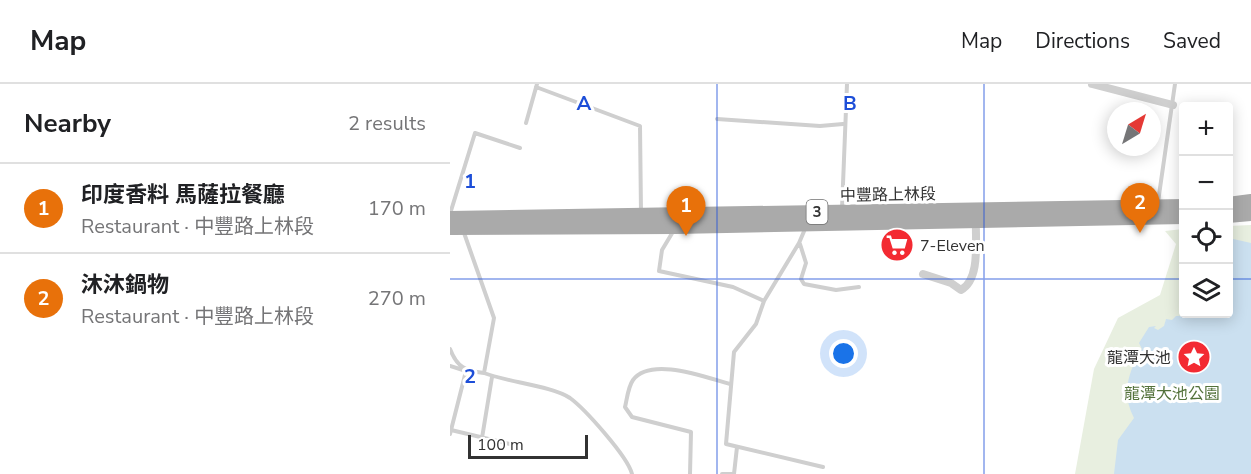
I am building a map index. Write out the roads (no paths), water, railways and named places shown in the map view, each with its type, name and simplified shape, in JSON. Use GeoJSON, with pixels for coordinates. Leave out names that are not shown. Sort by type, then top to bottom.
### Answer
{"type":"FeatureCollection","features":[{"type":"Feature","properties":{"kind":"main road"},"geometry":{"type":"LineString","coordinates":[[1233,203],[1251,201]]}},
{"type":"Feature","properties":{"kind":"main road","name":"中豐路上林段"},"geometry":{"type":"LineString","coordinates":[[455,221],[641,217],[976,220],[1156,212],[1179,207]]}},
{"type":"Feature","properties":{"kind":"main road","name":"中豐路上林段"},"geometry":{"type":"LineString","coordinates":[[842,218],[1156,212],[1179,217]]}},
{"type":"Feature","properties":{"kind":"main road"},"geometry":{"type":"LineString","coordinates":[[1233,216],[1251,214]]}},
{"type":"Feature","properties":{"kind":"main road","name":"中豐路上林段"},"geometry":{"type":"LineString","coordinates":[[455,221],[676,227],[808,218]]}},
{"type":"Feature","properties":{"kind":"street"},"geometry":{"type":"LineString","coordinates":[[1092,84],[1173,105]]}},
{"type":"Feature","properties":{"kind":"street"},"geometry":{"type":"LineString","coordinates":[[923,274],[951,283],[961,290],[964,289],[973,276],[976,220]]}},
{"type":"Feature","properties":{"kind":"lane"},"geometry":{"type":"LineString","coordinates":[[842,218],[843,124],[847,84]]}},
{"type":"Feature","properties":{"kind":"lane"},"geometry":{"type":"LineString","coordinates":[[1156,212],[1175,84]]}},
{"type":"Feature","properties":{"kind":"lane"},"geometry":{"type":"LineString","coordinates":[[526,123],[536,86],[640,126],[641,217]]}},
{"type":"Feature","properties":{"kind":"lane"},"geometry":{"type":"LineString","coordinates":[[717,119],[820,126],[843,124]]}},
{"type":"Feature","properties":{"kind":"lane"},"geometry":{"type":"LineString","coordinates":[[484,373],[494,318],[467,246],[455,221],[475,133],[520,148]]}},
{"type":"Feature","properties":{"kind":"lane"},"geometry":{"type":"LineString","coordinates":[[808,218],[799,243],[764,302],[756,324],[734,352],[726,444],[824,467]]}},
{"type":"Feature","properties":{"kind":"lane"},"geometry":{"type":"LineString","coordinates":[[676,227],[662,250],[659,271],[733,287],[764,302]]}},
{"type":"Feature","properties":{"kind":"lane"},"geometry":{"type":"LineString","coordinates":[[799,243],[806,263],[801,279],[804,284],[836,290],[859,287]]}},
{"type":"Feature","properties":{"kind":"lane"},"geometry":{"type":"LineString","coordinates":[[450,349],[455,362],[466,371]]}},
{"type":"Feature","properties":{"kind":"lane"},"geometry":{"type":"LineString","coordinates":[[450,366],[484,373],[569,398],[618,448],[632,474]]}},
{"type":"Feature","properties":{"kind":"lane"},"geometry":{"type":"LineString","coordinates":[[690,474],[691,432],[632,417],[625,407],[632,381],[640,374],[673,369],[730,384]]}},
{"type":"Feature","properties":{"kind":"lane"},"geometry":{"type":"LineString","coordinates":[[466,371],[450,431],[510,444]]}},
{"type":"Feature","properties":{"kind":"lane"},"geometry":{"type":"LineString","coordinates":[[482,438],[492,377]]}},
{"type":"Feature","properties":{"kind":"lane"},"geometry":{"type":"LineString","coordinates":[[722,474],[734,474],[737,447]]}},
{"type":"Feature","properties":{"kind":"water","name":"龍潭大池"},"geometry":{"type":"Polygon","coordinates":[[[1233,239],[1251,243],[1251,474],[1114,474],[1118,440],[1134,418],[1127,392],[1133,366],[1142,349],[1139,343],[1149,327],[1156,326],[1154,328],[1158,330],[1164,326],[1166,319],[1172,320],[1176,316],[1179,318],[1233,318],[1233,239]]]}},
{"type":"Feature","properties":{"kind":"place","name":"沐沐鍋物"},"geometry":{"type":"Point","coordinates":[1140,233]}},
{"type":"Feature","properties":{"kind":"place","name":"印度香料 馬薩拉餐廳"},"geometry":{"type":"Point","coordinates":[686,236]}},
{"type":"Feature","properties":{"kind":"place","name":"7-Eleven"},"geometry":{"type":"Point","coordinates":[897,245]}},
{"type":"Feature","properties":{"kind":"place","name":"龍潭大池"},"geometry":{"type":"Point","coordinates":[1194,357]}},
{"type":"Feature","properties":{"kind":"park label","name":"龍潭大池公園"},"geometry":{"type":"Point","coordinates":[1172,393]}}]}
